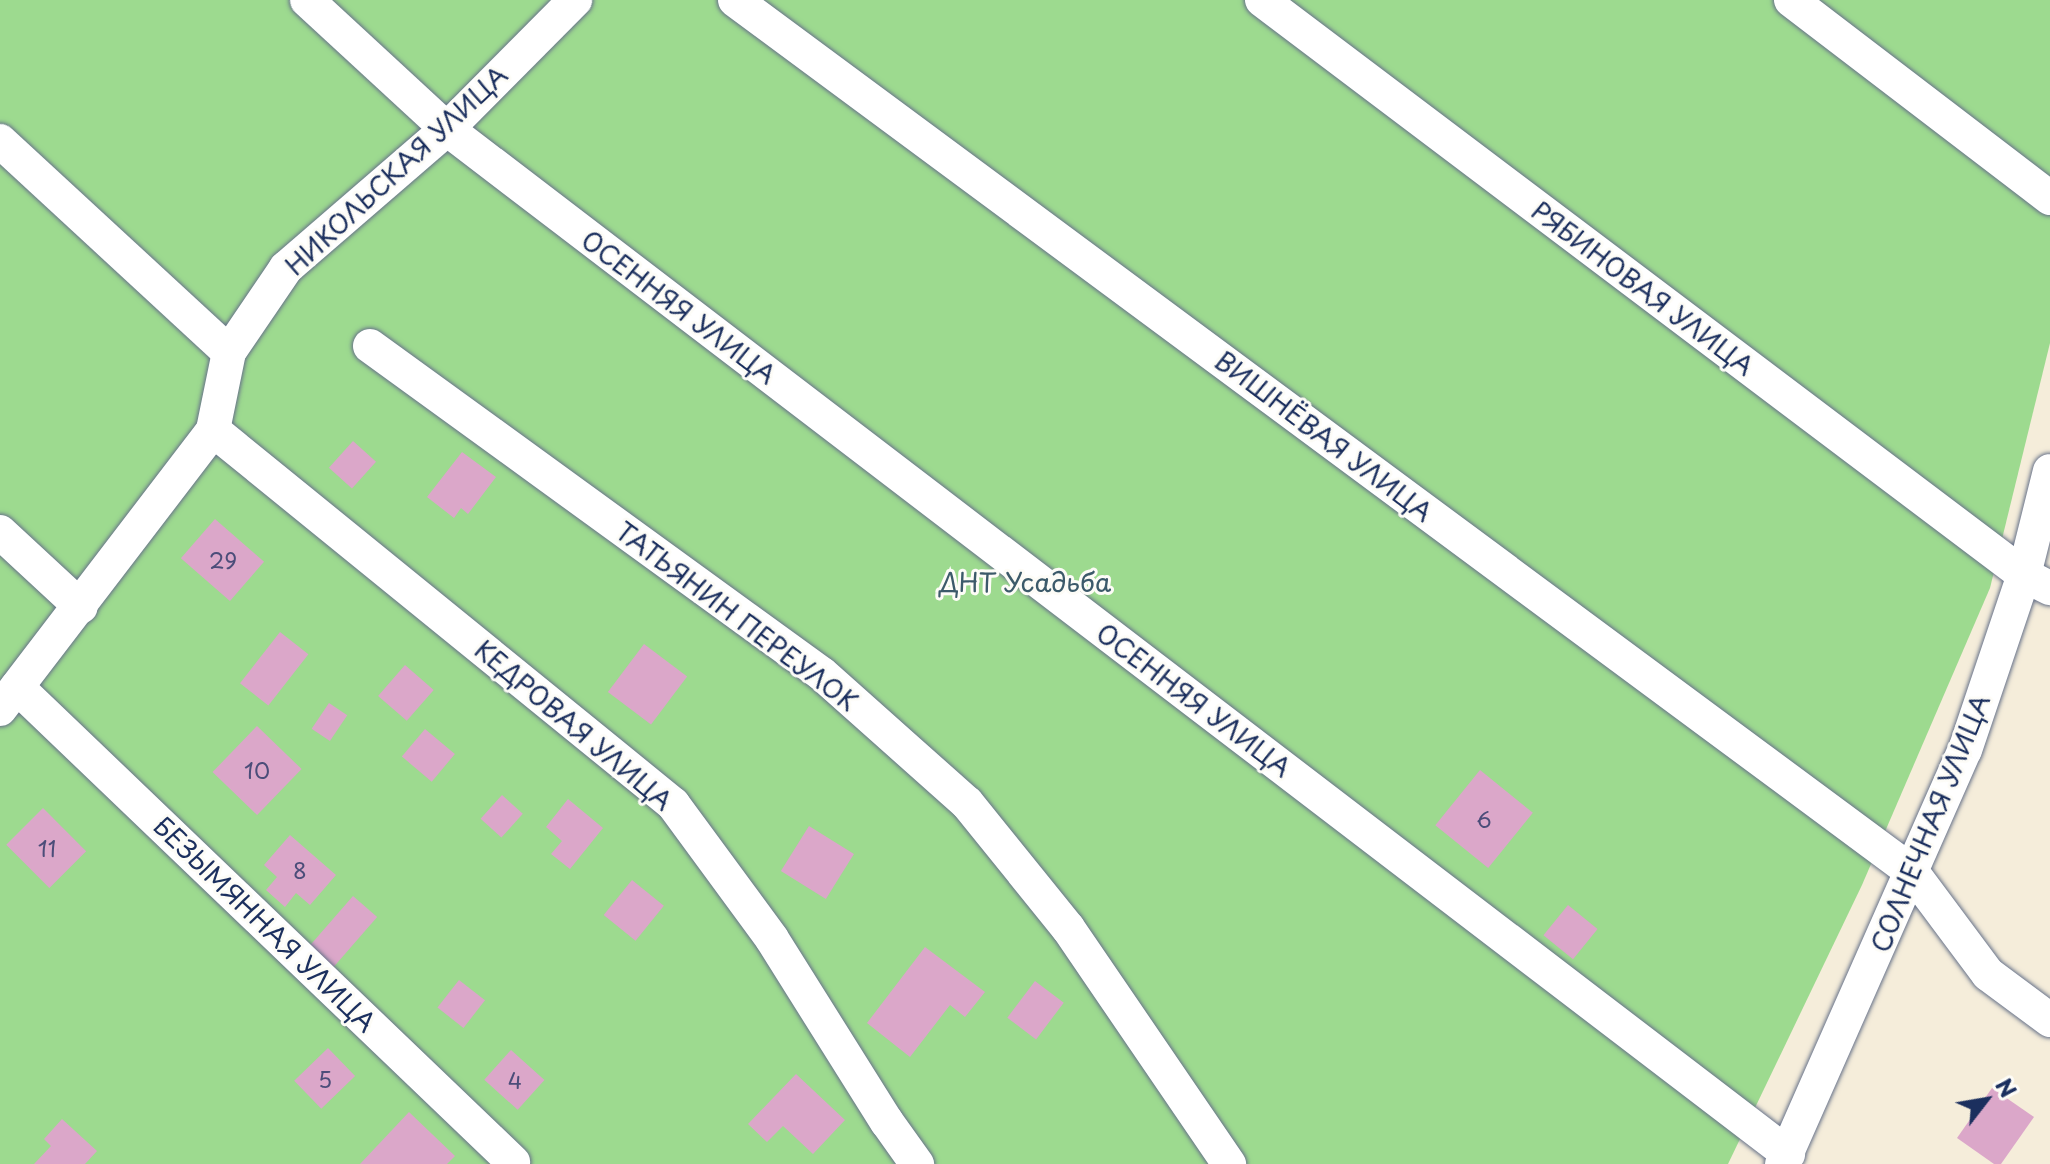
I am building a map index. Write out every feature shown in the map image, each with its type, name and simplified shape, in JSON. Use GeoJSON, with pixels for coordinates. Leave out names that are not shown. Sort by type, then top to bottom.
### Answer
{"type":"FeatureCollection","features":[{"type":"Feature","properties":{"kind":"street","name":"ОСЕННЯЯ УЛИЦА"},"geometry":{"type":"LineString","coordinates":[[307,0],[447,129],[1785,1159]]}},
{"type":"Feature","properties":{"kind":"street","name":"НИКОЛЬСКАЯ УЛИЦА"},"geometry":{"type":"LineString","coordinates":[[8,698],[81,607],[213,430],[229,352],[286,268],[447,129],[575,0]]}},
{"type":"Feature","properties":{"kind":"street","name":"ВИШНЁВАЯ УЛИЦА"},"geometry":{"type":"LineString","coordinates":[[735,0],[1912,872],[1988,974],[2050,1020]]}},
{"type":"Feature","properties":{"kind":"street","name":"РЯБИНОВАЯ УЛИЦА"},"geometry":{"type":"LineString","coordinates":[[1262,0],[2037,582]]}},
{"type":"Feature","properties":{"kind":"street"},"geometry":{"type":"LineString","coordinates":[[1791,0],[2050,198]]}},
{"type":"Feature","properties":{"kind":"street"},"geometry":{"type":"LineString","coordinates":[[0,141],[229,352]]}},
{"type":"Feature","properties":{"kind":"street","name":"ТАТЬЯНИН ПЕРЕУЛОК"},"geometry":{"type":"LineString","coordinates":[[370,346],[822,674],[967,803],[1068,928],[1229,1164]]}},
{"type":"Feature","properties":{"kind":"street","name":"КЕДРОВАЯ УЛИЦА"},"geometry":{"type":"LineString","coordinates":[[213,430],[673,804],[772,939],[887,1122],[917,1164]]}},
{"type":"Feature","properties":{"kind":"street","name":"СОЛНЕЧНАЯ УЛИЦА"},"geometry":{"type":"LineString","coordinates":[[1785,1159],[2037,582],[2050,471]]}},
{"type":"Feature","properties":{"kind":"street"},"geometry":{"type":"LineString","coordinates":[[0,532],[81,607]]}},
{"type":"Feature","properties":{"kind":"street","name":"БЕЗЫМЯННАЯ УЛИЦА"},"geometry":{"type":"LineString","coordinates":[[8,698],[513,1162]]}},
{"type":"Feature","properties":{"kind":"green space","name":"ДНТ Усадьба"},"geometry":{"type":"Polygon","coordinates":[[[0,0],[2050,0],[2050,343],[1990,588],[1862,885],[1728,1164],[0,1164],[0,0]]]}},
{"type":"Feature","properties":{"kind":"building"},"geometry":{"type":"Polygon","coordinates":[[[353,441],[376,462],[352,488],[329,468],[353,441]]]}},
{"type":"Feature","properties":{"kind":"building"},"geometry":{"type":"Polygon","coordinates":[[[462,452],[496,477],[468,514],[461,508],[454,518],[427,497],[462,452]]]}},
{"type":"Feature","properties":{"kind":"building"},"geometry":{"type":"Polygon","coordinates":[[[215,519],[264,562],[230,601],[181,558],[215,519]]]}},
{"type":"Feature","properties":{"kind":"building"},"geometry":{"type":"Polygon","coordinates":[[[280,632],[308,654],[268,705],[240,683],[280,632]]]}},
{"type":"Feature","properties":{"kind":"building"},"geometry":{"type":"Polygon","coordinates":[[[644,644],[687,676],[651,724],[608,692],[644,644]]]}},
{"type":"Feature","properties":{"kind":"building"},"geometry":{"type":"Polygon","coordinates":[[[405,665],[434,690],[407,721],[378,696],[405,665]]]}},
{"type":"Feature","properties":{"kind":"building"},"geometry":{"type":"Polygon","coordinates":[[[329,703],[347,715],[330,741],[312,729],[329,703]]]}},
{"type":"Feature","properties":{"kind":"building"},"geometry":{"type":"Polygon","coordinates":[[[257,726],[302,769],[257,815],[213,772],[257,726]]]}},
{"type":"Feature","properties":{"kind":"building"},"geometry":{"type":"Polygon","coordinates":[[[425,729],[455,754],[432,782],[402,757],[425,729]]]}},
{"type":"Feature","properties":{"kind":"building"},"geometry":{"type":"Polygon","coordinates":[[[1480,770],[1533,813],[1488,868],[1435,825],[1480,770]]]}},
{"type":"Feature","properties":{"kind":"building"},"geometry":{"type":"Polygon","coordinates":[[[502,795],[523,814],[501,838],[481,819],[502,795]]]}},
{"type":"Feature","properties":{"kind":"building"},"geometry":{"type":"Polygon","coordinates":[[[568,799],[603,828],[570,869],[551,854],[562,841],[546,827],[568,799]]]}},
{"type":"Feature","properties":{"kind":"building"},"geometry":{"type":"Polygon","coordinates":[[[43,808],[86,851],[49,888],[6,845],[43,808]]]}},
{"type":"Feature","properties":{"kind":"building"},"geometry":{"type":"Polygon","coordinates":[[[809,826],[854,854],[826,899],[781,871],[809,826]]]}},
{"type":"Feature","properties":{"kind":"building"},"geometry":{"type":"Polygon","coordinates":[[[290,835],[336,875],[310,905],[296,893],[285,907],[266,890],[277,877],[264,865],[290,835]]]}},
{"type":"Feature","properties":{"kind":"building"},"geometry":{"type":"Polygon","coordinates":[[[632,880],[664,906],[636,941],[604,915],[632,880]]]}},
{"type":"Feature","properties":{"kind":"building"},"geometry":{"type":"Polygon","coordinates":[[[353,896],[377,917],[332,969],[308,948],[353,896]]]}},
{"type":"Feature","properties":{"kind":"building"},"geometry":{"type":"Polygon","coordinates":[[[1568,905],[1598,929],[1573,959],[1543,935],[1568,905]]]}},
{"type":"Feature","properties":{"kind":"building"},"geometry":{"type":"Polygon","coordinates":[[[925,947],[985,992],[965,1017],[950,1005],[910,1057],[867,1023],[925,947]]]}},
{"type":"Feature","properties":{"kind":"building"},"geometry":{"type":"Polygon","coordinates":[[[459,980],[485,1000],[463,1028],[437,1008],[459,980]]]}},
{"type":"Feature","properties":{"kind":"building"},"geometry":{"type":"Polygon","coordinates":[[[1035,981],[1064,1003],[1036,1039],[1007,1018],[1035,981]]]}},
{"type":"Feature","properties":{"kind":"building"},"geometry":{"type":"Polygon","coordinates":[[[328,1048],[355,1076],[321,1109],[294,1081],[328,1048]]]}},
{"type":"Feature","properties":{"kind":"building"},"geometry":{"type":"Polygon","coordinates":[[[511,1050],[544,1080],[518,1110],[484,1080],[511,1050]]]}},
{"type":"Feature","properties":{"kind":"building"},"geometry":{"type":"Polygon","coordinates":[[[796,1074],[845,1120],[813,1154],[783,1126],[767,1142],[748,1124],[796,1074]]]}},
{"type":"Feature","properties":{"kind":"building"},"geometry":{"type":"Polygon","coordinates":[[[1992,1088],[2034,1117],[2001,1164],[1994,1164],[1957,1138],[1992,1088]]]}},
{"type":"Feature","properties":{"kind":"building"},"geometry":{"type":"Polygon","coordinates":[[[409,1112],[455,1156],[447,1164],[360,1164],[409,1112]]]}},
{"type":"Feature","properties":{"kind":"building"},"geometry":{"type":"Polygon","coordinates":[[[62,1119],[97,1151],[85,1164],[34,1164],[51,1146],[44,1139],[62,1119]]]}}]}
